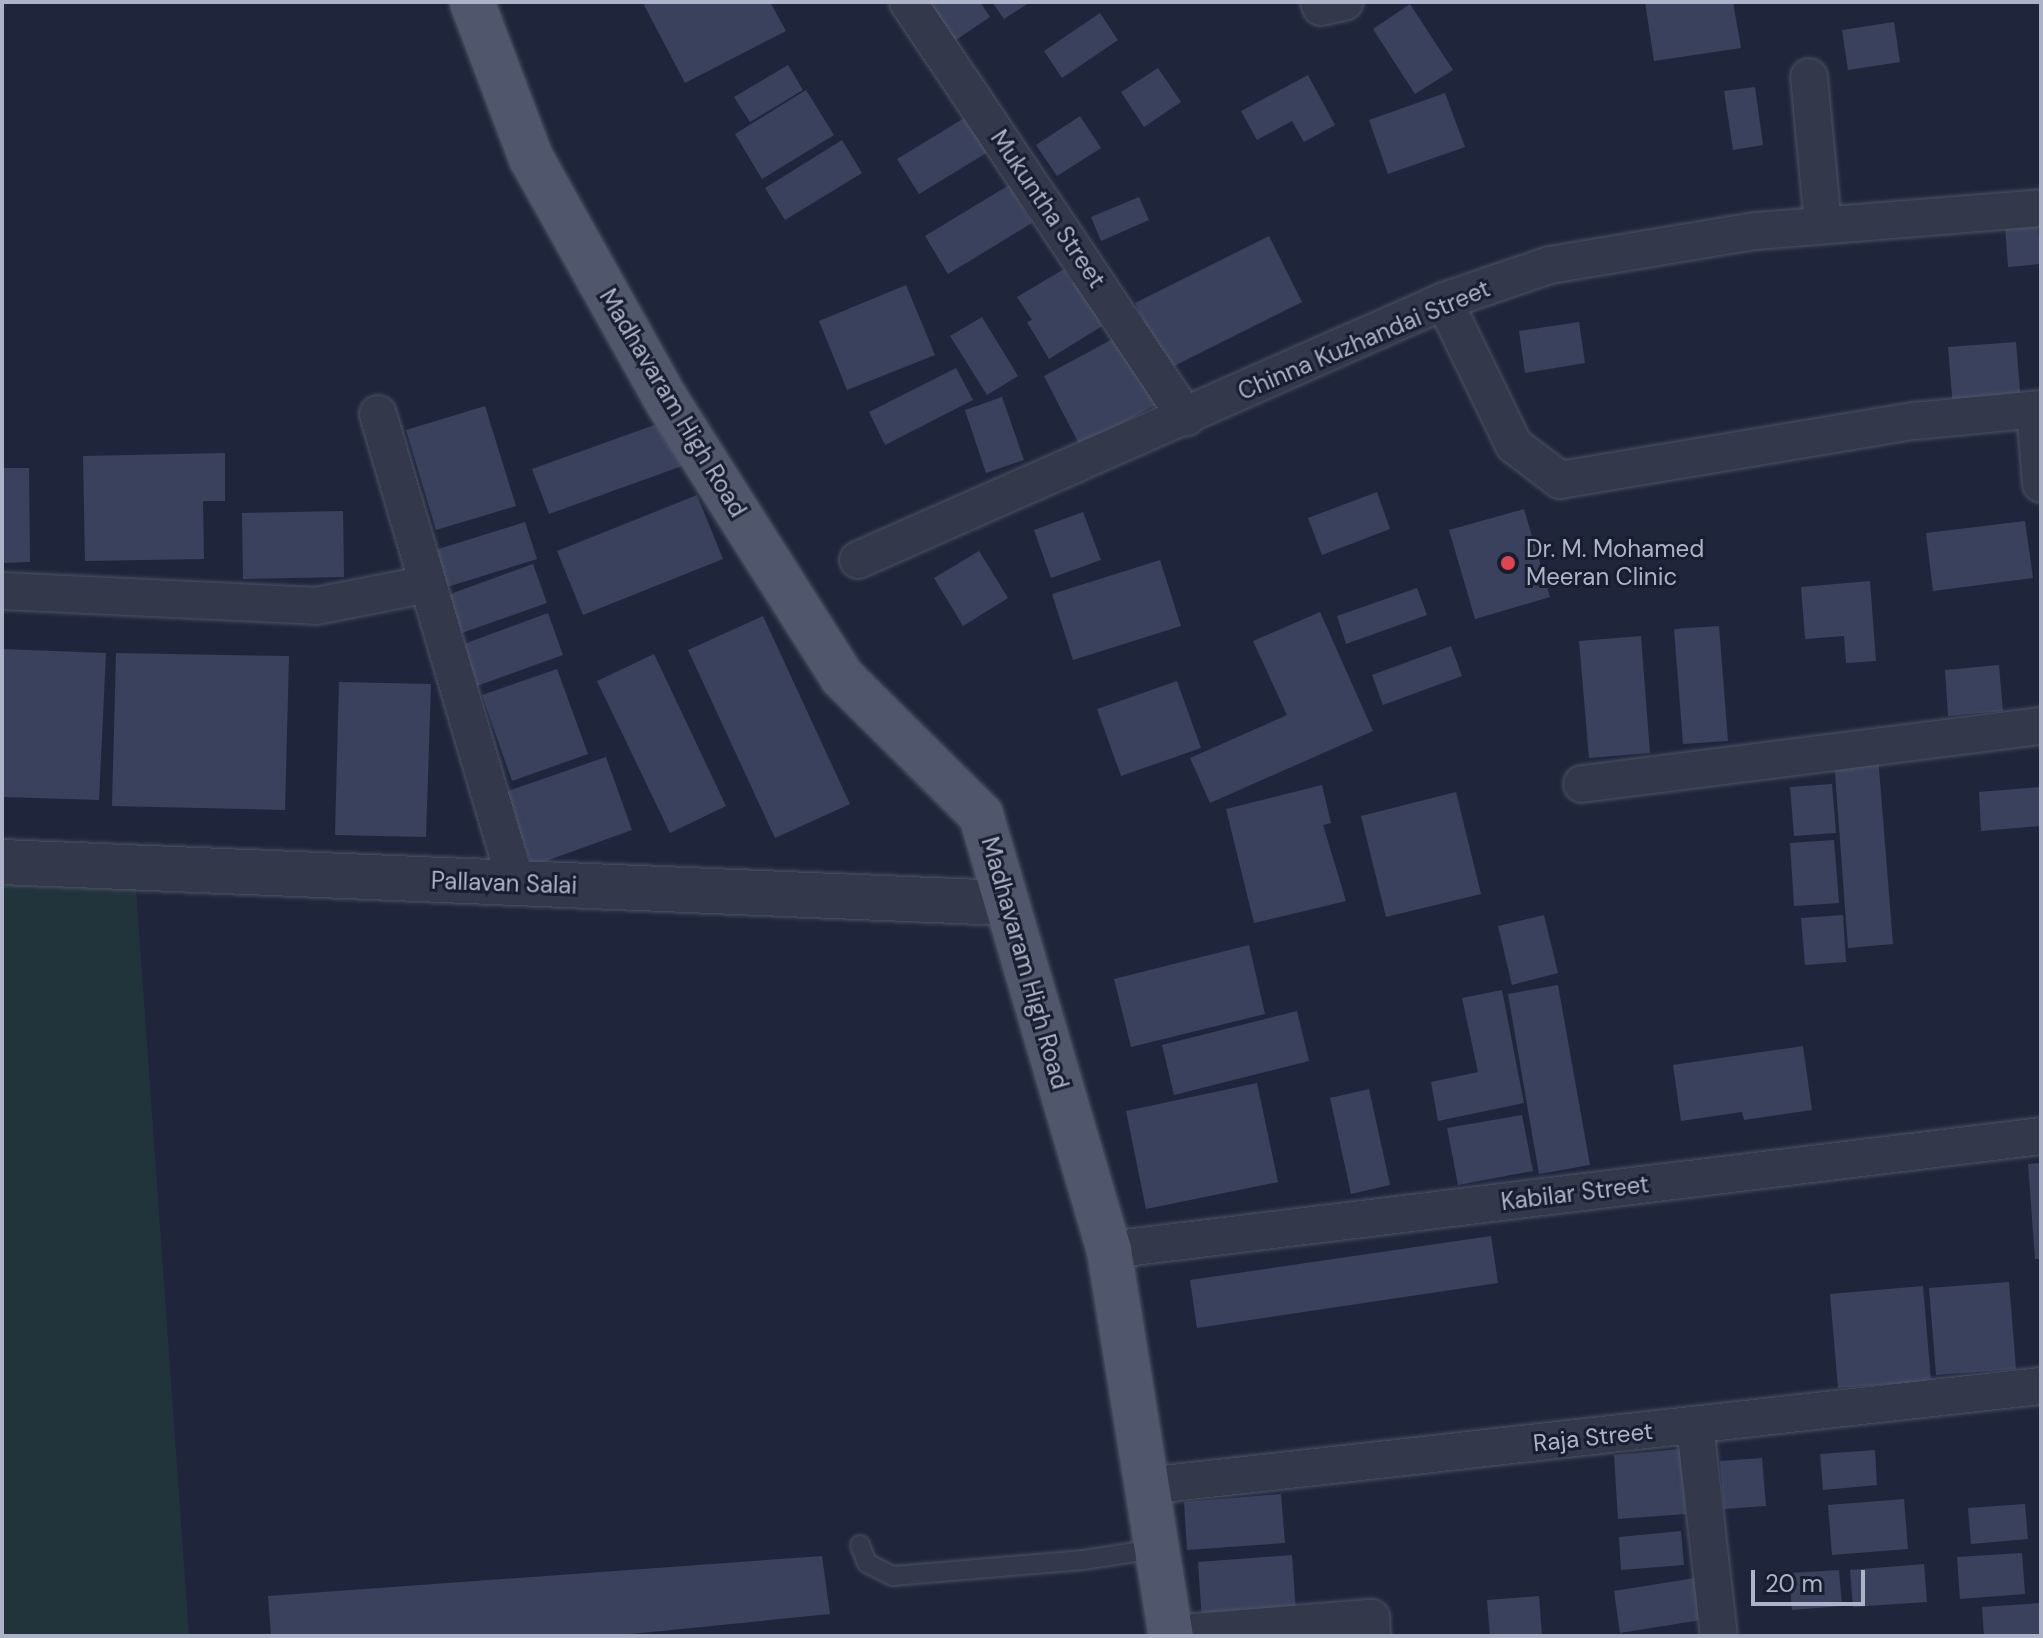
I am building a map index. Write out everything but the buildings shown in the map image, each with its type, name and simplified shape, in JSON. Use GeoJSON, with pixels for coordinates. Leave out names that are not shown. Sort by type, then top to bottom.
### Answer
{"type":"FeatureCollection","features":[{"type":"Feature","properties":{"kind":"main road","name":"Madhavaram High Road"},"geometry":{"type":"LineString","coordinates":[[472,2],[531,158],[667,401],[842,677],[981,815],[1109,1250],[1170,1635]]}},
{"type":"Feature","properties":{"kind":"street","name":"Mukuntha Street"},"geometry":{"type":"LineString","coordinates":[[908,2],[1186,417]]}},
{"type":"Feature","properties":{"kind":"street"},"geometry":{"type":"LineString","coordinates":[[1319,2],[1321,7],[1344,2]]}},
{"type":"Feature","properties":{"kind":"street"},"geometry":{"type":"LineString","coordinates":[[1809,77],[1823,224]]}},
{"type":"Feature","properties":{"kind":"street","name":"Chinna Kuzhandai Street"},"geometry":{"type":"LineString","coordinates":[[858,560],[1444,301],[1550,265],[1756,231],[2041,208]]}},
{"type":"Feature","properties":{"kind":"street"},"geometry":{"type":"LineString","coordinates":[[1444,301],[1514,445],[1560,480],[1914,421],[2038,409],[2041,484]]}},
{"type":"Feature","properties":{"kind":"street"},"geometry":{"type":"LineString","coordinates":[[378,414],[516,883]]}},
{"type":"Feature","properties":{"kind":"street"},"geometry":{"type":"LineString","coordinates":[[2,591],[316,606],[428,584]]}},
{"type":"Feature","properties":{"kind":"street"},"geometry":{"type":"LineString","coordinates":[[1582,784],[2041,726]]}},
{"type":"Feature","properties":{"kind":"street","name":"Pallavan Salai"},"geometry":{"type":"LineString","coordinates":[[2,862],[1007,903]]}},
{"type":"Feature","properties":{"kind":"street","name":"Kabilar Street"},"geometry":{"type":"LineString","coordinates":[[1109,1250],[2041,1136]]}},
{"type":"Feature","properties":{"kind":"street","name":"Raja Street"},"geometry":{"type":"LineString","coordinates":[[1146,1486],[2041,1386]]}},
{"type":"Feature","properties":{"kind":"street"},"geometry":{"type":"LineString","coordinates":[[1695,1426],[1719,1636]]}},
{"type":"Feature","properties":{"kind":"street"},"geometry":{"type":"LineString","coordinates":[[1170,1635],[1371,1618],[1372,1636]]}},
{"type":"Feature","properties":{"kind":"lane"},"geometry":{"type":"LineString","coordinates":[[860,1545],[867,1563],[893,1576],[1083,1560],[1156,1549]]}},
{"type":"Feature","properties":{"kind":"shaded area"},"geometry":{"type":"Polygon","coordinates":[[[2,885],[136,889],[189,1636],[2,1636],[2,885]]]}},
{"type":"Feature","properties":{"kind":"place","name":"Dr. M. Mohamed Meeran Clinic"},"geometry":{"type":"Point","coordinates":[1508,563]}}]}
